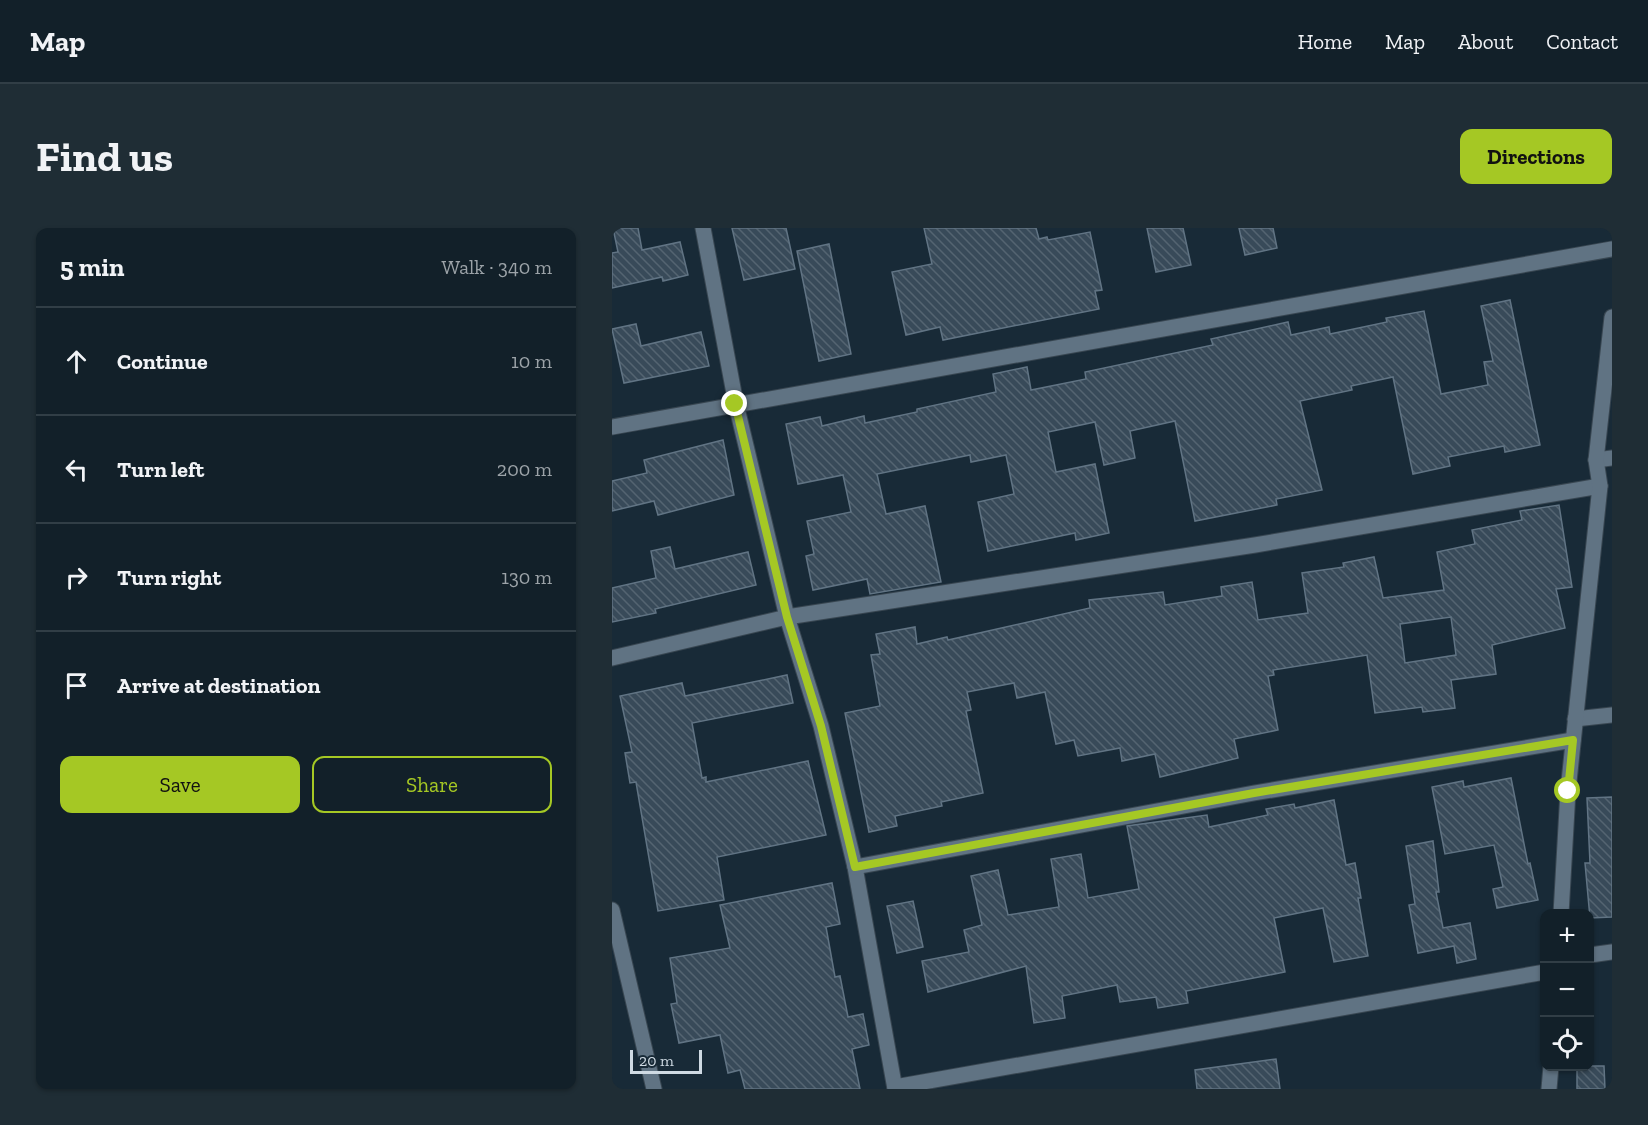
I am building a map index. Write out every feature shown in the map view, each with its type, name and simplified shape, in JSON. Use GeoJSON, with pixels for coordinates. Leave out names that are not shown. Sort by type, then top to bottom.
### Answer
{"type":"FeatureCollection","features":[{"type":"Feature","properties":{"kind":"street"},"geometry":{"type":"LineString","coordinates":[[703,228],[735,404],[787,617],[821,726],[855,867],[895,1088],[1540,973]]}},
{"type":"Feature","properties":{"kind":"street"},"geometry":{"type":"LineString","coordinates":[[612,427],[1612,249]]}},
{"type":"Feature","properties":{"kind":"street"},"geometry":{"type":"LineString","coordinates":[[1561,909],[1573,740],[1600,486],[1596,460],[1612,317]]}},
{"type":"Feature","properties":{"kind":"street"},"geometry":{"type":"LineString","coordinates":[[1596,460],[1612,458]]}},
{"type":"Feature","properties":{"kind":"street"},"geometry":{"type":"LineString","coordinates":[[612,658],[787,617],[1255,546],[1600,486]]}},
{"type":"Feature","properties":{"kind":"street"},"geometry":{"type":"LineString","coordinates":[[1575,719],[1612,715]]}},
{"type":"Feature","properties":{"kind":"street"},"geometry":{"type":"LineString","coordinates":[[855,867],[1254,793],[1573,740]]}},
{"type":"Feature","properties":{"kind":"street"},"geometry":{"type":"LineString","coordinates":[[612,910],[654,1089]]}},
{"type":"Feature","properties":{"kind":"street"},"geometry":{"type":"LineString","coordinates":[[1594,954],[1612,952]]}},
{"type":"Feature","properties":{"kind":"street"},"geometry":{"type":"LineString","coordinates":[[1549,1089],[1551,1071]]}},
{"type":"Feature","properties":{"kind":"building"},"geometry":{"type":"Polygon","coordinates":[[[613,228],[638,228],[642,250],[680,242],[688,275],[663,281],[662,277],[612,288],[612,253],[618,252],[613,228]]]}},
{"type":"Feature","properties":{"kind":"building"},"geometry":{"type":"Polygon","coordinates":[[[732,228],[786,228],[795,269],[744,280],[732,228]]]}},
{"type":"Feature","properties":{"kind":"building"},"geometry":{"type":"Polygon","coordinates":[[[924,228],[1036,228],[1039,239],[1047,237],[1048,240],[1090,232],[1102,290],[1095,291],[1099,309],[943,340],[940,327],[906,335],[892,272],[932,264],[924,228]]]}},
{"type":"Feature","properties":{"kind":"building"},"geometry":{"type":"Polygon","coordinates":[[[1147,228],[1183,228],[1191,265],[1156,272],[1147,228]]]}},
{"type":"Feature","properties":{"kind":"building"},"geometry":{"type":"Polygon","coordinates":[[[1239,228],[1273,228],[1277,248],[1245,255],[1239,228]]]}},
{"type":"Feature","properties":{"kind":"building"},"geometry":{"type":"Polygon","coordinates":[[[829,244],[851,354],[819,361],[797,251],[829,244]]]}},
{"type":"Feature","properties":{"kind":"building"},"geometry":{"type":"Polygon","coordinates":[[[1510,300],[1540,445],[1505,452],[1504,446],[1448,457],[1450,466],[1413,474],[1393,377],[1351,386],[1352,390],[1300,401],[1322,490],[1276,499],[1277,505],[1195,521],[1175,421],[1130,431],[1135,458],[1104,465],[1095,422],[1048,432],[1056,472],[1095,464],[1109,533],[1076,540],[1075,533],[988,551],[978,502],[1014,494],[1006,455],[971,462],[970,455],[877,474],[886,514],[925,506],[941,582],[870,594],[867,579],[813,590],[806,556],[814,554],[807,521],[851,512],[843,475],[798,484],[786,424],[820,417],[822,426],[864,416],[865,423],[917,412],[917,409],[996,392],[993,374],[1027,367],[1031,390],[1086,379],[1085,372],[1213,345],[1211,339],[1288,322],[1291,335],[1329,327],[1330,334],[1387,322],[1386,318],[1424,311],[1441,394],[1488,385],[1484,362],[1493,361],[1481,306],[1510,300]]]}},
{"type":"Feature","properties":{"kind":"building"},"geometry":{"type":"Polygon","coordinates":[[[636,324],[641,346],[701,332],[709,366],[624,383],[612,329],[636,324]]]}},
{"type":"Feature","properties":{"kind":"building"},"geometry":{"type":"Polygon","coordinates":[[[723,440],[734,495],[658,515],[654,501],[612,511],[612,481],[647,473],[644,460],[723,440]]]}},
{"type":"Feature","properties":{"kind":"building"},"geometry":{"type":"Polygon","coordinates":[[[1559,505],[1572,587],[1556,589],[1565,628],[1492,645],[1496,674],[1451,680],[1455,708],[1423,712],[1422,707],[1375,713],[1367,655],[1273,670],[1274,675],[1268,676],[1278,730],[1234,739],[1238,758],[1160,777],[1155,754],[1122,761],[1120,748],[1078,756],[1074,740],[1056,744],[1045,692],[1017,698],[1014,683],[967,692],[971,710],[966,711],[983,793],[941,802],[942,806],[895,816],[897,826],[869,832],[845,713],[880,706],[871,655],[880,654],[876,634],[915,627],[917,644],[947,637],[948,640],[1090,608],[1089,600],[1163,592],[1165,605],[1222,596],[1221,587],[1252,582],[1258,620],[1308,613],[1302,573],[1344,567],[1343,563],[1374,557],[1383,598],[1444,590],[1437,552],[1475,544],[1472,530],[1522,520],[1520,511],[1559,505]],[[1451,617],[1400,624],[1405,663],[1456,655],[1451,617]]]}},
{"type":"Feature","properties":{"kind":"building"},"geometry":{"type":"Polygon","coordinates":[[[670,547],[675,569],[748,552],[756,585],[655,609],[656,613],[612,622],[612,588],[656,578],[651,551],[670,547]]]}},
{"type":"Feature","properties":{"kind":"building"},"geometry":{"type":"Polygon","coordinates":[[[787,675],[793,703],[692,723],[702,778],[706,777],[706,782],[808,761],[826,835],[717,857],[724,900],[658,911],[636,782],[630,783],[625,753],[632,752],[620,696],[682,683],[685,696],[787,675]]]}},
{"type":"Feature","properties":{"kind":"building"},"geometry":{"type":"Polygon","coordinates":[[[1511,778],[1528,864],[1530,863],[1538,900],[1497,908],[1493,889],[1503,887],[1494,845],[1445,854],[1432,787],[1463,781],[1464,787],[1511,778]]]}},
{"type":"Feature","properties":{"kind":"building"},"geometry":{"type":"Polygon","coordinates":[[[1612,797],[1612,917],[1594,918],[1594,909],[1589,909],[1585,863],[1590,863],[1587,798],[1612,797]]]}},
{"type":"Feature","properties":{"kind":"building"},"geometry":{"type":"Polygon","coordinates":[[[1334,800],[1346,865],[1355,863],[1361,898],[1358,898],[1368,956],[1334,962],[1323,908],[1274,918],[1285,972],[1186,991],[1188,1003],[1158,1008],[1156,997],[1120,1002],[1117,985],[1062,996],[1065,1018],[1034,1023],[1026,966],[928,992],[922,961],[969,952],[964,930],[982,925],[971,876],[998,870],[1008,915],[1059,907],[1051,859],[1081,854],[1088,898],[1139,889],[1127,826],[1207,815],[1209,827],[1268,815],[1266,809],[1294,804],[1295,808],[1334,800]]]}},
{"type":"Feature","properties":{"kind":"building"},"geometry":{"type":"Polygon","coordinates":[[[1433,841],[1439,892],[1436,892],[1443,928],[1470,923],[1476,959],[1457,963],[1454,946],[1418,953],[1409,905],[1415,904],[1406,846],[1433,841]]]}},
{"type":"Feature","properties":{"kind":"building"},"geometry":{"type":"Polygon","coordinates":[[[832,883],[840,924],[826,927],[835,977],[840,976],[848,1017],[863,1014],[869,1045],[852,1049],[860,1089],[745,1089],[740,1070],[728,1073],[720,1035],[679,1043],[671,1004],[677,1003],[670,958],[730,948],[720,905],[832,883]]]}},
{"type":"Feature","properties":{"kind":"building"},"geometry":{"type":"Polygon","coordinates":[[[913,901],[923,947],[897,953],[887,906],[913,901]]]}},
{"type":"Feature","properties":{"kind":"building"},"geometry":{"type":"Polygon","coordinates":[[[1276,1059],[1280,1089],[1197,1089],[1195,1070],[1276,1059]]]}},
{"type":"Feature","properties":{"kind":"building"},"geometry":{"type":"Polygon","coordinates":[[[1594,1066],[1604,1066],[1605,1089],[1577,1089],[1577,1071],[1594,1071],[1594,1066]]]}},
{"type":"Feature","properties":{"kind":"route"},"geometry":{"type":"LineString","coordinates":[[735,404],[787,617],[821,726],[855,867],[1254,793],[1573,740],[1568,791]]}}]}
